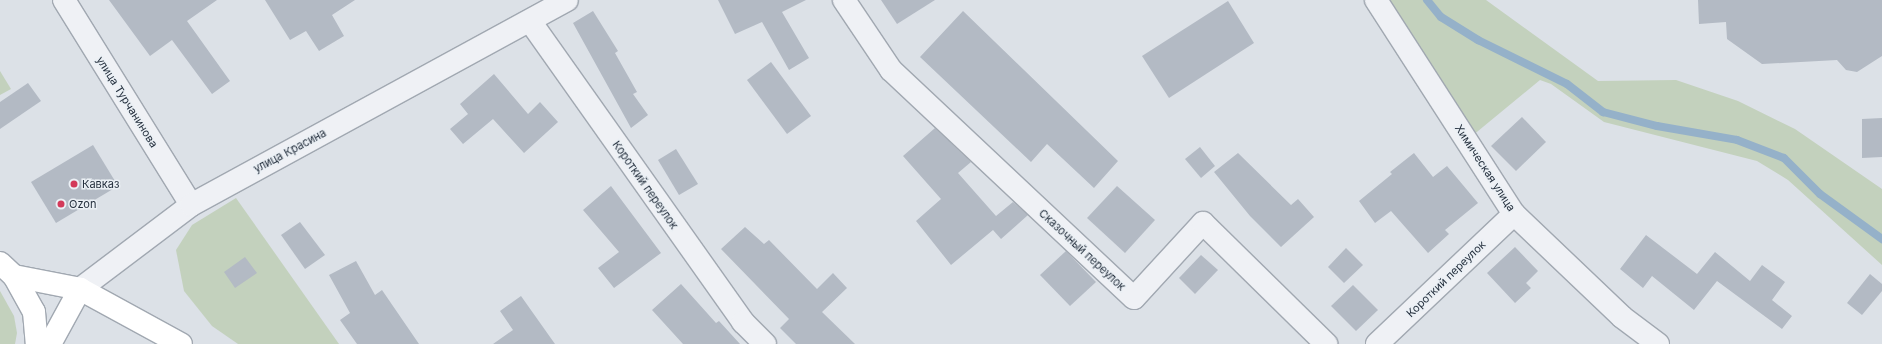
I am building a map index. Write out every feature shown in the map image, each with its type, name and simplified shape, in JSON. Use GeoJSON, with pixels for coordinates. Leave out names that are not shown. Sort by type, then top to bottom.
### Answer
{"type":"FeatureCollection","features":[{"type":"Feature","properties":{"kind":"street","name":"улица Турчанинова"},"geometry":{"type":"LineString","coordinates":[[64,0],[191,205]]}},
{"type":"Feature","properties":{"kind":"street","name":"улица Красина"},"geometry":{"type":"LineString","coordinates":[[50,344],[80,289],[191,205],[530,22],[567,0]]}},
{"type":"Feature","properties":{"kind":"street","name":"Сказочный переулок"},"geometry":{"type":"LineString","coordinates":[[844,0],[892,70],[1134,298],[1203,223],[1326,344]]}},
{"type":"Feature","properties":{"kind":"street","name":"Химическая улица"},"geometry":{"type":"LineString","coordinates":[[1376,0],[1514,214],[1622,317],[1658,344]]}},
{"type":"Feature","properties":{"kind":"street","name":"Короткий переулок"},"geometry":{"type":"LineString","coordinates":[[530,22],[742,322],[765,344]]}},
{"type":"Feature","properties":{"kind":"street","name":"Короткий переулок"},"geometry":{"type":"LineString","coordinates":[[1377,344],[1514,214]]}},
{"type":"Feature","properties":{"kind":"street"},"geometry":{"type":"LineString","coordinates":[[7,269],[80,289],[181,344]]}},
{"type":"Feature","properties":{"kind":"street"},"geometry":{"type":"LineString","coordinates":[[7,269],[34,312],[37,344]]}},
{"type":"Feature","properties":{"kind":"green space"},"geometry":{"type":"Polygon","coordinates":[[[1385,0],[1486,0],[1598,81],[1676,80],[1738,101],[1795,129],[1882,189],[1882,265],[1788,180],[1757,161],[1604,122],[1551,84],[1540,80],[1472,136],[1385,0]]]}},
{"type":"Feature","properties":{"kind":"green space"},"geometry":{"type":"Polygon","coordinates":[[[0,71],[11,89],[0,95],[0,71]]]}},
{"type":"Feature","properties":{"kind":"green space"},"geometry":{"type":"Polygon","coordinates":[[[236,198],[339,344],[238,344],[212,326],[184,291],[176,250],[192,225],[236,198]]]}},
{"type":"Feature","properties":{"kind":"green space"},"geometry":{"type":"Polygon","coordinates":[[[0,291],[14,316],[17,333],[15,344],[0,344],[0,291]]]}},
{"type":"Feature","properties":{"kind":"building"},"geometry":{"type":"Polygon","coordinates":[[[109,0],[217,0],[187,21],[230,81],[212,94],[172,40],[150,56],[109,0]]]}},
{"type":"Feature","properties":{"kind":"building"},"geometry":{"type":"Polygon","coordinates":[[[265,0],[355,0],[332,15],[344,36],[319,51],[306,31],[290,40],[265,0]]]}},
{"type":"Feature","properties":{"kind":"building"},"geometry":{"type":"Polygon","coordinates":[[[718,0],[806,0],[782,12],[809,58],[789,70],[762,22],[735,34],[718,0]]]}},
{"type":"Feature","properties":{"kind":"building"},"geometry":{"type":"Polygon","coordinates":[[[881,0],[935,0],[897,24],[881,0]]]}},
{"type":"Feature","properties":{"kind":"building"},"geometry":{"type":"Polygon","coordinates":[[[1698,0],[1882,0],[1882,56],[1857,72],[1846,70],[1837,60],[1762,64],[1727,39],[1726,22],[1699,24],[1698,0]]]}},
{"type":"Feature","properties":{"kind":"building"},"geometry":{"type":"Polygon","coordinates":[[[1228,1],[1254,43],[1169,98],[1142,56],[1228,1]]]}},
{"type":"Feature","properties":{"kind":"building"},"geometry":{"type":"Polygon","coordinates":[[[593,11],[618,51],[615,53],[637,92],[633,94],[648,115],[631,128],[573,23],[593,11]]]}},
{"type":"Feature","properties":{"kind":"building"},"geometry":{"type":"Polygon","coordinates":[[[963,11],[1118,161],[1094,188],[1047,144],[1031,162],[920,57],[963,11]]]}},
{"type":"Feature","properties":{"kind":"building"},"geometry":{"type":"Polygon","coordinates":[[[771,62],[811,116],[787,134],[747,80],[771,62]]]}},
{"type":"Feature","properties":{"kind":"building"},"geometry":{"type":"Polygon","coordinates":[[[494,74],[528,114],[540,102],[558,122],[524,153],[493,119],[463,144],[450,129],[468,114],[460,104],[494,74]]]}},
{"type":"Feature","properties":{"kind":"building"},"geometry":{"type":"Polygon","coordinates":[[[28,83],[41,101],[0,129],[0,102],[28,83]]]}},
{"type":"Feature","properties":{"kind":"building"},"geometry":{"type":"Polygon","coordinates":[[[1522,117],[1546,142],[1516,171],[1491,146],[1522,117]]]}},
{"type":"Feature","properties":{"kind":"building"},"geometry":{"type":"Polygon","coordinates":[[[1882,118],[1882,157],[1862,158],[1862,119],[1882,118]]]}},
{"type":"Feature","properties":{"kind":"building"},"geometry":{"type":"Polygon","coordinates":[[[935,128],[971,162],[958,173],[996,216],[1013,202],[1028,215],[1001,239],[993,230],[951,265],[916,221],[941,199],[903,156],[935,128]]]}},
{"type":"Feature","properties":{"kind":"building","name":"Кавказ"},"geometry":{"type":"Polygon","coordinates":[[[93,145],[118,186],[56,223],[31,182],[93,145]]]}},
{"type":"Feature","properties":{"kind":"building"},"geometry":{"type":"Polygon","coordinates":[[[1200,147],[1215,166],[1201,178],[1185,159],[1200,147]]]}},
{"type":"Feature","properties":{"kind":"building"},"geometry":{"type":"Polygon","coordinates":[[[676,149],[698,184],[679,195],[658,160],[676,149]]]}},
{"type":"Feature","properties":{"kind":"building"},"geometry":{"type":"Polygon","coordinates":[[[1238,153],[1291,205],[1298,199],[1314,217],[1281,247],[1250,216],[1214,172],[1238,153]]]}},
{"type":"Feature","properties":{"kind":"building"},"geometry":{"type":"Polygon","coordinates":[[[1414,153],[1433,177],[1447,166],[1478,203],[1445,230],[1449,234],[1428,253],[1391,211],[1375,223],[1359,201],[1392,174],[1390,172],[1414,153]]]}},
{"type":"Feature","properties":{"kind":"building"},"geometry":{"type":"Polygon","coordinates":[[[611,186],[661,253],[614,288],[598,268],[619,252],[583,210],[611,186]]]}},
{"type":"Feature","properties":{"kind":"building"},"geometry":{"type":"Polygon","coordinates":[[[1117,186],[1155,220],[1125,253],[1087,218],[1117,186]]]}},
{"type":"Feature","properties":{"kind":"building"},"geometry":{"type":"Polygon","coordinates":[[[300,222],[325,255],[305,269],[281,235],[300,222]]]}},
{"type":"Feature","properties":{"kind":"building"},"geometry":{"type":"Polygon","coordinates":[[[745,227],[764,244],[769,240],[817,289],[833,273],[847,288],[822,312],[855,344],[796,344],[780,328],[789,319],[721,249],[745,227]]]}},
{"type":"Feature","properties":{"kind":"building"},"geometry":{"type":"Polygon","coordinates":[[[1646,235],[1697,274],[1715,252],[1750,281],[1762,265],[1785,282],[1772,300],[1792,316],[1782,329],[1717,281],[1694,310],[1652,276],[1643,288],[1620,269],[1646,235]]]}},
{"type":"Feature","properties":{"kind":"building"},"geometry":{"type":"Polygon","coordinates":[[[1515,247],[1538,271],[1526,283],[1531,288],[1515,303],[1487,273],[1515,247]]]}},
{"type":"Feature","properties":{"kind":"building"},"geometry":{"type":"Polygon","coordinates":[[[1346,248],[1363,265],[1344,283],[1328,267],[1346,248]]]}},
{"type":"Feature","properties":{"kind":"building"},"geometry":{"type":"Polygon","coordinates":[[[1066,251],[1096,282],[1070,306],[1040,275],[1066,251]]]}},
{"type":"Feature","properties":{"kind":"building"},"geometry":{"type":"Polygon","coordinates":[[[1201,255],[1218,270],[1195,294],[1179,278],[1201,255]]]}},
{"type":"Feature","properties":{"kind":"building"},"geometry":{"type":"Polygon","coordinates":[[[245,257],[257,273],[235,288],[224,272],[245,257]]]}},
{"type":"Feature","properties":{"kind":"building"},"geometry":{"type":"Polygon","coordinates":[[[356,261],[375,295],[382,290],[419,344],[357,344],[340,320],[350,313],[329,275],[356,261]]]}},
{"type":"Feature","properties":{"kind":"building"},"geometry":{"type":"Polygon","coordinates":[[[1870,274],[1882,284],[1882,291],[1862,315],[1847,303],[1870,274]]]}},
{"type":"Feature","properties":{"kind":"building"},"geometry":{"type":"Polygon","coordinates":[[[681,284],[716,323],[719,321],[740,344],[683,344],[652,310],[681,284]]]}},
{"type":"Feature","properties":{"kind":"building"},"geometry":{"type":"Polygon","coordinates":[[[1353,285],[1378,310],[1356,331],[1331,306],[1353,285]]]}},
{"type":"Feature","properties":{"kind":"building"},"geometry":{"type":"Polygon","coordinates":[[[521,296],[555,344],[493,344],[513,330],[500,311],[521,296]]]}},
{"type":"Feature","properties":{"kind":"waterway"},"geometry":{"type":"LineString","coordinates":[[1427,0],[1441,17],[1478,40],[1567,84],[1603,112],[1657,126],[1737,140],[1784,158],[1820,194],[1882,239]]}},
{"type":"Feature","properties":{"kind":"place","name":"Кавказ"},"geometry":{"type":"Point","coordinates":[74,184]}},
{"type":"Feature","properties":{"kind":"place","name":"Ozon"},"geometry":{"type":"Point","coordinates":[61,204]}}]}
